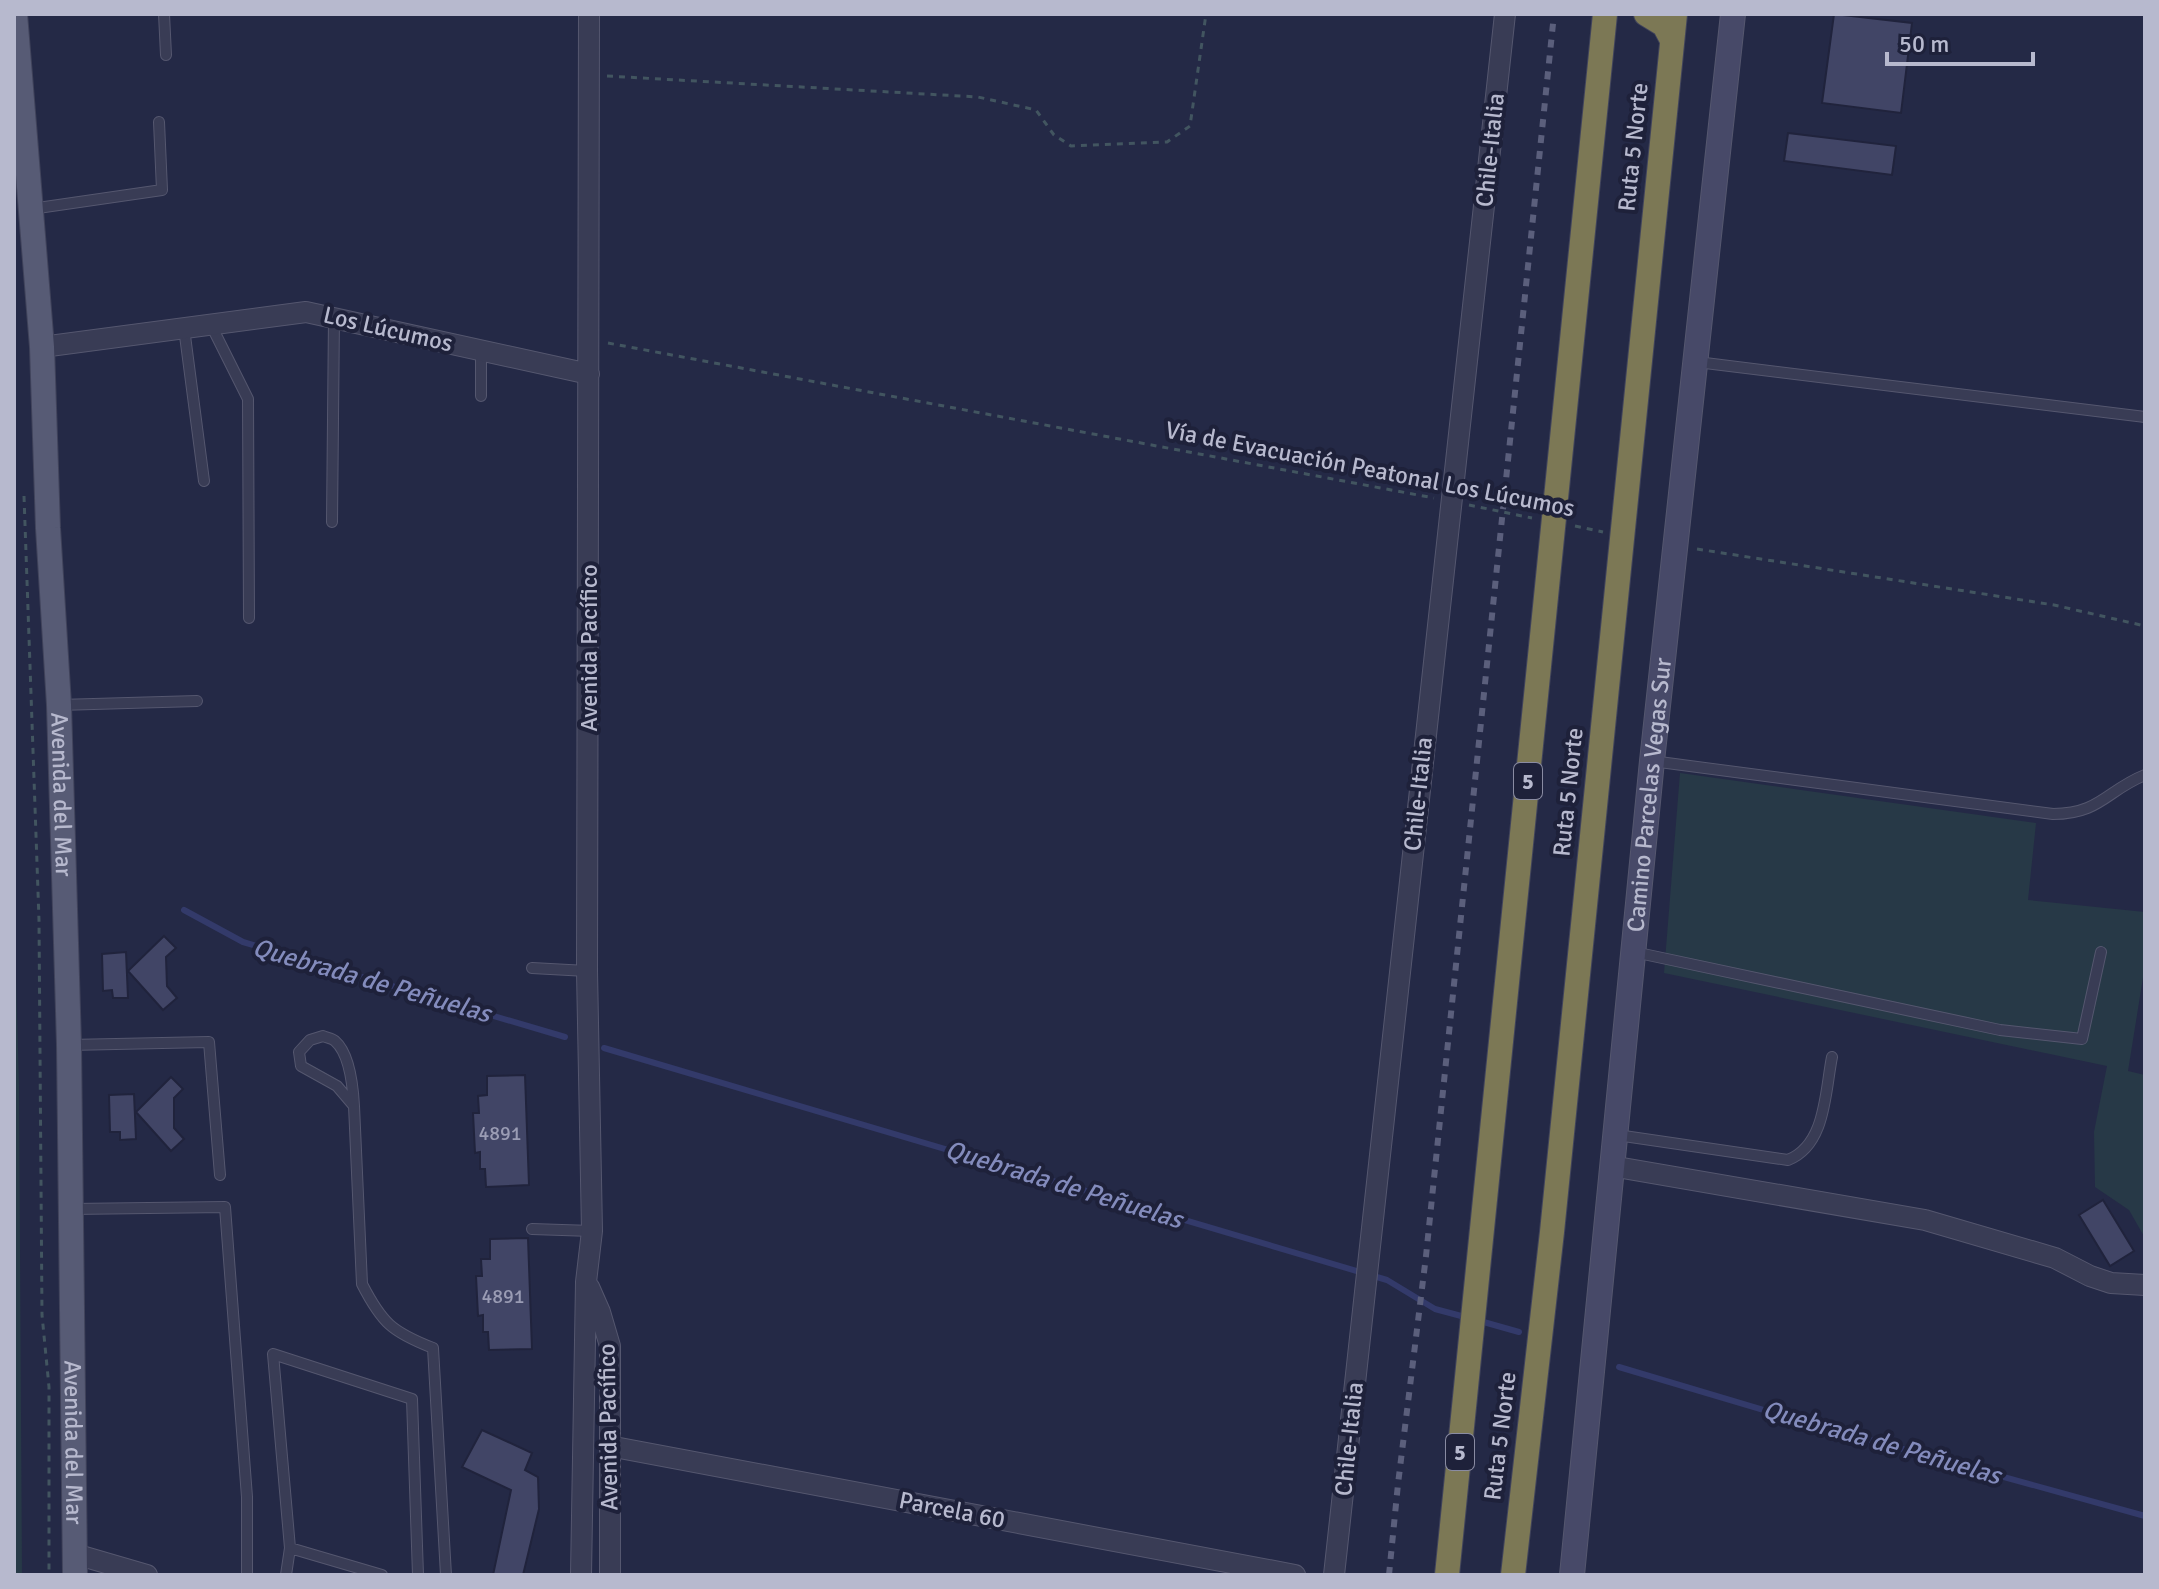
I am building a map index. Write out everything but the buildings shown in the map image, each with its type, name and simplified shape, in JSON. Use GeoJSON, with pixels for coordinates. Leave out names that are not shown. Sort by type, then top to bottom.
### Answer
{"type":"FeatureCollection","features":[{"type":"Feature","properties":{"kind":"highway"},"geometry":{"type":"LineString","coordinates":[[1604,25],[1611,26],[1629,14]]}},
{"type":"Feature","properties":{"kind":"highway"},"geometry":{"type":"LineString","coordinates":[[1646,14],[1664,25],[1672,40]]}},
{"type":"Feature","properties":{"kind":"highway","name":"Ruta 5 Norte"},"geometry":{"type":"LineString","coordinates":[[1513,1575],[1552,1232],[1675,14]]}},
{"type":"Feature","properties":{"kind":"highway","name":"Ruta 5 Norte"},"geometry":{"type":"LineString","coordinates":[[1447,1575],[1604,25]]}},
{"type":"Feature","properties":{"kind":"main road","name":"Avenida del Mar"},"geometry":{"type":"LineString","coordinates":[[15,14],[42,347],[48,528],[59,705],[69,1045],[75,1564]]}},
{"type":"Feature","properties":{"kind":"street","name":"Avenida Pacífico"},"geometry":{"type":"LineString","coordinates":[[581,1575],[586,1282],[592,1231],[587,971],[589,14]]}},
{"type":"Feature","properties":{"kind":"street","name":"Chile-Italia"},"geometry":{"type":"LineString","coordinates":[[1334,1575],[1505,14]]}},
{"type":"Feature","properties":{"kind":"street","name":"Camino Parcelas Vegas Sur"},"geometry":{"type":"LineString","coordinates":[[1572,1575],[1652,761],[1733,14]]}},
{"type":"Feature","properties":{"kind":"street","name":"Los Lúcumos"},"geometry":{"type":"LineString","coordinates":[[42,347],[295,312],[317,312],[589,374]]}},
{"type":"Feature","properties":{"kind":"street"},"geometry":{"type":"LineString","coordinates":[[1611,1166],[1925,1220],[2055,1258],[2111,1283],[2145,1285]]}},
{"type":"Feature","properties":{"kind":"street","name":"Avenida Pacífico"},"geometry":{"type":"LineString","coordinates":[[586,1282],[600,1312],[610,1346],[610,1575]]}},
{"type":"Feature","properties":{"kind":"street","name":"Parcela 60"},"geometry":{"type":"LineString","coordinates":[[609,1446],[1295,1575]]}},
{"type":"Feature","properties":{"kind":"street"},"geometry":{"type":"LineString","coordinates":[[75,1564],[147,1575]]}},
{"type":"Feature","properties":{"kind":"lane"},"geometry":{"type":"LineString","coordinates":[[164,14],[166,55]]}},
{"type":"Feature","properties":{"kind":"lane"},"geometry":{"type":"LineString","coordinates":[[31,209],[162,190],[159,122]]}},
{"type":"Feature","properties":{"kind":"lane"},"geometry":{"type":"LineString","coordinates":[[332,522],[334,317]]}},
{"type":"Feature","properties":{"kind":"lane"},"geometry":{"type":"LineString","coordinates":[[211,324],[248,399],[249,618]]}},
{"type":"Feature","properties":{"kind":"lane"},"geometry":{"type":"LineString","coordinates":[[184,328],[204,481]]}},
{"type":"Feature","properties":{"kind":"lane"},"geometry":{"type":"LineString","coordinates":[[481,350],[481,396]]}},
{"type":"Feature","properties":{"kind":"lane"},"geometry":{"type":"LineString","coordinates":[[1695,362],[2145,417]]}},
{"type":"Feature","properties":{"kind":"lane"},"geometry":{"type":"LineString","coordinates":[[59,705],[197,701]]}},
{"type":"Feature","properties":{"kind":"lane"},"geometry":{"type":"LineString","coordinates":[[1652,761],[2053,814],[2090,808],[2145,775]]}},
{"type":"Feature","properties":{"kind":"lane"},"geometry":{"type":"LineString","coordinates":[[1634,952],[2000,1030],[2082,1039],[2101,952]]}},
{"type":"Feature","properties":{"kind":"lane"},"geometry":{"type":"LineString","coordinates":[[532,968],[587,971]]}},
{"type":"Feature","properties":{"kind":"lane"},"geometry":{"type":"LineString","coordinates":[[354,1106],[337,1086],[301,1066],[299,1052],[310,1040],[323,1036],[335,1042],[346,1060],[354,1106],[362,1284],[376,1310],[401,1335],[433,1348],[446,1575]]}},
{"type":"Feature","properties":{"kind":"lane"},"geometry":{"type":"LineString","coordinates":[[69,1045],[209,1042],[220,1175]]}},
{"type":"Feature","properties":{"kind":"lane"},"geometry":{"type":"LineString","coordinates":[[1615,1134],[1788,1160],[1804,1151],[1816,1134],[1832,1057]]}},
{"type":"Feature","properties":{"kind":"lane"},"geometry":{"type":"LineString","coordinates":[[72,1209],[225,1207],[247,1497],[247,1575]]}},
{"type":"Feature","properties":{"kind":"lane"},"geometry":{"type":"LineString","coordinates":[[532,1229],[592,1231]]}},
{"type":"Feature","properties":{"kind":"lane"},"geometry":{"type":"LineString","coordinates":[[286,1575],[290,1548],[273,1354],[412,1399],[418,1575]]}},
{"type":"Feature","properties":{"kind":"lane"},"geometry":{"type":"LineString","coordinates":[[290,1548],[382,1575]]}},
{"type":"Feature","properties":{"kind":"path"},"geometry":{"type":"LineString","coordinates":[[589,75],[978,97],[1036,110],[1054,135],[1071,146],[1167,142],[1190,126],[1206,14]]}},
{"type":"Feature","properties":{"kind":"path","name":"Vía de Evacuación Peatonal Los Lúcumos"},"geometry":{"type":"LineString","coordinates":[[589,340],[1621,535]]}},
{"type":"Feature","properties":{"kind":"path"},"geometry":{"type":"LineString","coordinates":[[26,488],[23,502],[39,920],[42,1315],[49,1387],[49,1575]]}},
{"type":"Feature","properties":{"kind":"path"},"geometry":{"type":"LineString","coordinates":[[1675,546],[2054,605],[2145,626]]}},
{"type":"Feature","properties":{"kind":"shaded area"},"geometry":{"type":"Polygon","coordinates":[[[1680,773],[2036,823],[2028,900],[2145,912],[2145,965],[2128,1071],[2145,1075],[2145,1238],[2129,1210],[2095,1187],[2094,1132],[2107,1066],[1664,973],[1680,773]]]}},
{"type":"Feature","properties":{"kind":"shaded area"},"geometry":{"type":"Polygon","coordinates":[[[14,904],[19,1085],[22,1575],[14,1575],[14,904]]]}},
{"type":"Feature","properties":{"kind":"waterway","name":"Quebrada de Peñuelas"},"geometry":{"type":"LineString","coordinates":[[184,910],[243,942],[565,1037]]}},
{"type":"Feature","properties":{"kind":"waterway","name":"Quebrada de Peñuelas"},"geometry":{"type":"LineString","coordinates":[[604,1048],[1387,1280],[1435,1309],[1465,1317]]}},
{"type":"Feature","properties":{"kind":"waterway","name":"Quebrada de Peñuelas"},"geometry":{"type":"LineString","coordinates":[[1480,1321],[1519,1332]]}},
{"type":"Feature","properties":{"kind":"waterway","name":"Quebrada de Peñuelas"},"geometry":{"type":"LineString","coordinates":[[1619,1367],[2145,1516]]}},
{"type":"Feature","properties":{"kind":"railway"},"geometry":{"type":"LineString","coordinates":[[1389,1575],[1426,1256],[1554,14]]}}]}
